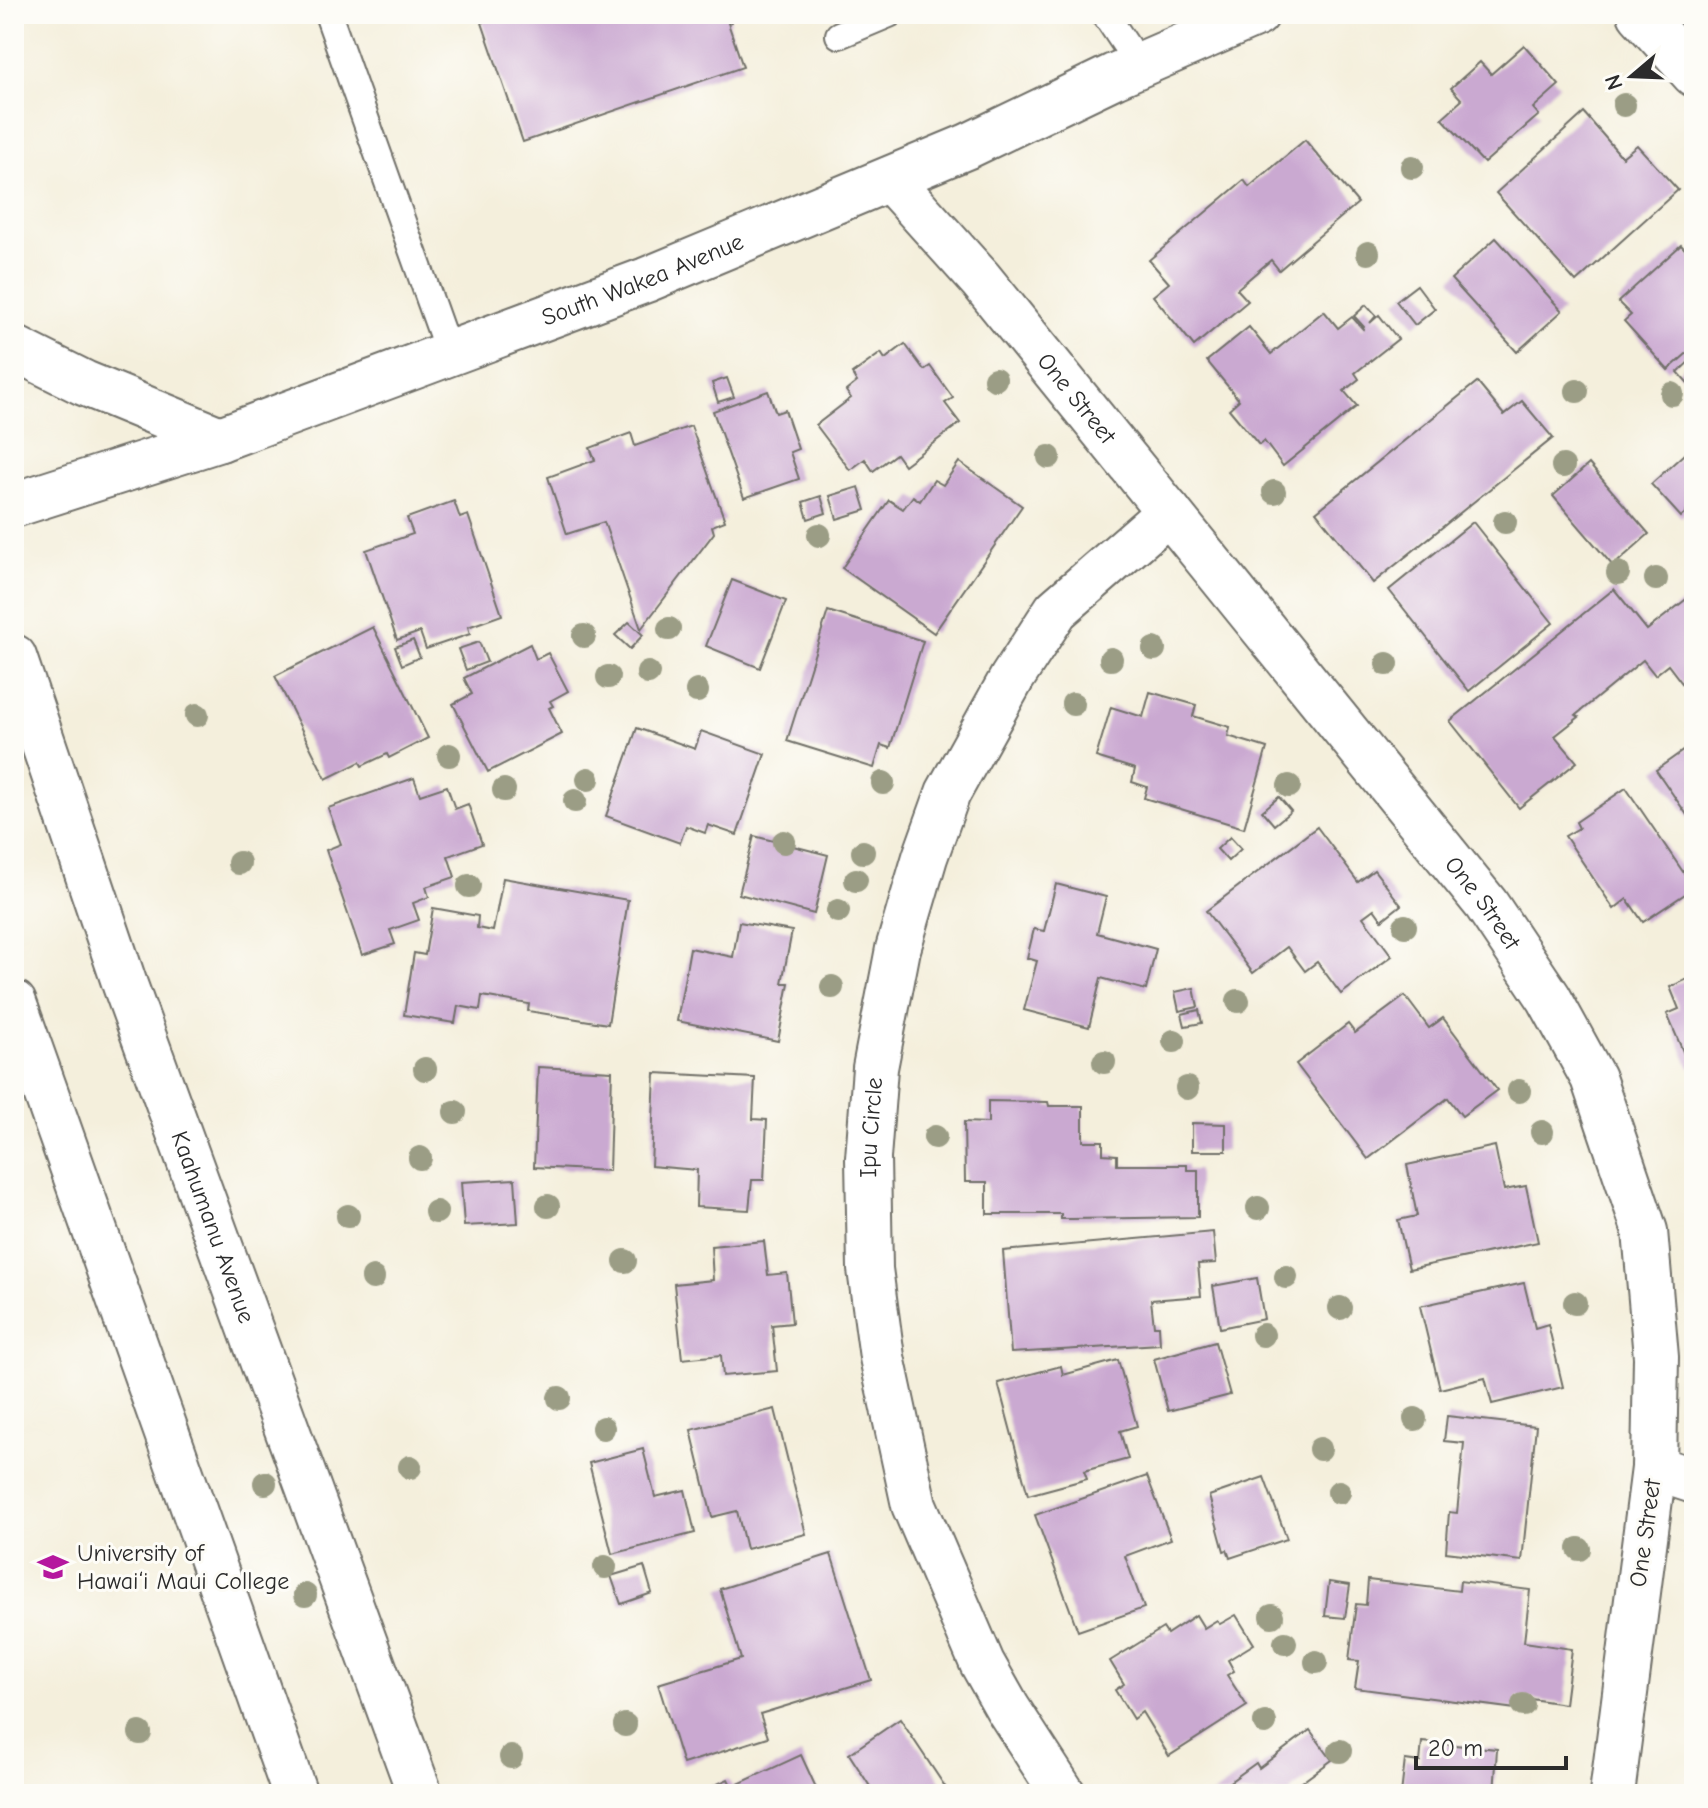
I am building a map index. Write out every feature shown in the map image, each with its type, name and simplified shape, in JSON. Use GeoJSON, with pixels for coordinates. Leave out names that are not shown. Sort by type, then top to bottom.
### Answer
{"type":"FeatureCollection","features":[{"type":"Feature","properties":{"kind":"street","name":"South Wakea Avenue"},"geometry":{"type":"LineString","coordinates":[[14,505],[220,439],[450,356],[646,280],[890,179],[1257,14]]}},
{"type":"Feature","properties":{"kind":"street"},"geometry":{"type":"LineString","coordinates":[[1640,14],[1694,74]]}},
{"type":"Feature","properties":{"kind":"street","name":"One Street"},"geometry":{"type":"LineString","coordinates":[[890,179],[981,280],[1486,904],[1549,998],[1593,1078],[1645,1231],[1656,1357],[1674,1475],[1612,1794]]}},
{"type":"Feature","properties":{"kind":"street"},"geometry":{"type":"LineString","coordinates":[[14,348],[84,383],[220,439]]}},
{"type":"Feature","properties":{"kind":"street","name":"Ipu Circle"},"geometry":{"type":"LineString","coordinates":[[1063,1794],[982,1663],[914,1505],[882,1357],[870,1269],[868,1158],[875,1068],[898,949],[948,793],[1012,678],[1056,610],[1169,512]]}},
{"type":"Feature","properties":{"kind":"street","name":"Kaahumanu Avenue"},"geometry":{"type":"LineString","coordinates":[[14,657],[125,985],[420,1794]]}},
{"type":"Feature","properties":{"kind":"street"},"geometry":{"type":"LineString","coordinates":[[14,1003],[295,1794]]}},
{"type":"Feature","properties":{"kind":"lane"},"geometry":{"type":"LineString","coordinates":[[328,14],[450,356]]}},
{"type":"Feature","properties":{"kind":"lane"},"geometry":{"type":"LineString","coordinates":[[839,35],[889,14]]}},
{"type":"Feature","properties":{"kind":"lane"},"geometry":{"type":"LineString","coordinates":[[1105,14],[1139,65]]}},
{"type":"Feature","properties":{"kind":"building"},"geometry":{"type":"Polygon","coordinates":[[[479,14],[728,14],[731,22],[728,23],[743,67],[523,142],[479,14]]]}},
{"type":"Feature","properties":{"kind":"building"},"geometry":{"type":"Polygon","coordinates":[[[1524,45],[1559,85],[1533,108],[1539,115],[1484,163],[1442,118],[1462,100],[1451,88],[1480,62],[1491,74],[1524,45]]]}},
{"type":"Feature","properties":{"kind":"building"},"geometry":{"type":"Polygon","coordinates":[[[1584,113],[1622,157],[1637,145],[1678,190],[1576,282],[1496,193],[1584,113]]]}},
{"type":"Feature","properties":{"kind":"building"},"geometry":{"type":"Polygon","coordinates":[[[1305,140],[1358,203],[1279,270],[1271,260],[1237,289],[1248,301],[1194,346],[1153,296],[1169,283],[1149,260],[1244,180],[1249,187],[1305,140]]]}},
{"type":"Feature","properties":{"kind":"building"},"geometry":{"type":"Polygon","coordinates":[[[1496,238],[1562,311],[1517,352],[1451,279],[1496,238]]]}},
{"type":"Feature","properties":{"kind":"building"},"geometry":{"type":"Polygon","coordinates":[[[1681,245],[1694,259],[1694,347],[1668,370],[1624,321],[1631,315],[1618,302],[1681,245]]]}},
{"type":"Feature","properties":{"kind":"building"},"geometry":{"type":"Polygon","coordinates":[[[1417,285],[1435,309],[1415,325],[1396,301],[1417,285]]]}},
{"type":"Feature","properties":{"kind":"building"},"geometry":{"type":"Polygon","coordinates":[[[1366,305],[1376,316],[1370,323],[1379,315],[1398,339],[1355,373],[1359,379],[1344,391],[1357,406],[1283,466],[1264,441],[1259,445],[1229,409],[1239,400],[1207,361],[1249,327],[1271,354],[1324,311],[1338,328],[1352,317],[1363,329],[1354,316],[1366,305]]]}},
{"type":"Feature","properties":{"kind":"building"},"geometry":{"type":"Polygon","coordinates":[[[905,344],[924,370],[930,366],[953,398],[945,403],[960,423],[904,465],[896,454],[873,471],[865,459],[850,470],[816,425],[851,398],[846,391],[857,382],[852,374],[881,353],[885,359],[905,344]]]}},
{"type":"Feature","properties":{"kind":"building"},"geometry":{"type":"Polygon","coordinates":[[[1694,357],[1694,390],[1678,372],[1694,357]]]}},
{"type":"Feature","properties":{"kind":"building"},"geometry":{"type":"Polygon","coordinates":[[[727,378],[734,397],[718,402],[712,383],[727,378]]]}},
{"type":"Feature","properties":{"kind":"building"},"geometry":{"type":"Polygon","coordinates":[[[1477,382],[1504,415],[1522,401],[1553,438],[1373,583],[1316,512],[1477,382]]]}},
{"type":"Feature","properties":{"kind":"building"},"geometry":{"type":"Polygon","coordinates":[[[768,391],[776,413],[785,410],[798,449],[790,452],[799,479],[744,498],[713,411],[768,391]]]}},
{"type":"Feature","properties":{"kind":"building"},"geometry":{"type":"Polygon","coordinates":[[[691,426],[725,521],[712,526],[714,533],[641,629],[604,522],[567,534],[548,477],[595,460],[590,448],[631,433],[635,446],[691,426]]]}},
{"type":"Feature","properties":{"kind":"building"},"geometry":{"type":"Polygon","coordinates":[[[1694,445],[1694,505],[1681,517],[1651,484],[1694,445]]]}},
{"type":"Feature","properties":{"kind":"building"},"geometry":{"type":"Polygon","coordinates":[[[959,462],[1022,506],[934,633],[842,568],[889,500],[903,509],[913,496],[920,501],[934,480],[943,485],[959,462]]]}},
{"type":"Feature","properties":{"kind":"building"},"geometry":{"type":"Polygon","coordinates":[[[1589,464],[1649,534],[1613,566],[1553,496],[1589,464]]]}},
{"type":"Feature","properties":{"kind":"building"},"geometry":{"type":"Polygon","coordinates":[[[859,487],[866,510],[837,519],[830,496],[859,487]]]}},
{"type":"Feature","properties":{"kind":"building"},"geometry":{"type":"Polygon","coordinates":[[[821,496],[826,513],[808,519],[803,502],[821,496]]]}},
{"type":"Feature","properties":{"kind":"building"},"geometry":{"type":"Polygon","coordinates":[[[454,501],[460,518],[468,515],[502,615],[468,627],[470,634],[426,649],[420,632],[397,640],[366,550],[413,534],[407,518],[454,501]]]}},
{"type":"Feature","properties":{"kind":"building"},"geometry":{"type":"Polygon","coordinates":[[[1473,522],[1553,623],[1469,691],[1389,590],[1473,522]]]}},
{"type":"Feature","properties":{"kind":"building"},"geometry":{"type":"Polygon","coordinates":[[[732,580],[786,601],[760,668],[706,646],[732,580]]]}},
{"type":"Feature","properties":{"kind":"building"},"geometry":{"type":"Polygon","coordinates":[[[1614,589],[1647,630],[1694,593],[1694,699],[1668,665],[1655,675],[1643,660],[1555,736],[1577,762],[1519,808],[1450,721],[1614,589]]]}},
{"type":"Feature","properties":{"kind":"building"},"geometry":{"type":"Polygon","coordinates":[[[828,611],[923,641],[890,748],[881,745],[874,768],[787,741],[828,611]]]}},
{"type":"Feature","properties":{"kind":"building"},"geometry":{"type":"Polygon","coordinates":[[[629,622],[643,635],[630,649],[615,635],[629,622]]]}},
{"type":"Feature","properties":{"kind":"building"},"geometry":{"type":"Polygon","coordinates":[[[373,627],[428,738],[389,758],[387,754],[362,766],[360,762],[326,779],[275,676],[373,627]]]}},
{"type":"Feature","properties":{"kind":"building"},"geometry":{"type":"Polygon","coordinates":[[[413,640],[420,657],[402,665],[395,647],[413,640]]]}},
{"type":"Feature","properties":{"kind":"building"},"geometry":{"type":"Polygon","coordinates":[[[479,642],[487,662],[466,670],[458,649],[479,642]]]}},
{"type":"Feature","properties":{"kind":"building"},"geometry":{"type":"Polygon","coordinates":[[[530,644],[536,659],[548,653],[568,691],[550,701],[553,706],[549,708],[562,734],[488,772],[453,704],[472,694],[464,678],[530,644]]]}},
{"type":"Feature","properties":{"kind":"building"},"geometry":{"type":"Polygon","coordinates":[[[1150,692],[1196,705],[1193,716],[1230,727],[1228,736],[1267,748],[1244,828],[1144,798],[1147,787],[1132,782],[1135,769],[1096,757],[1111,707],[1143,717],[1150,692]]]}},
{"type":"Feature","properties":{"kind":"building"},"geometry":{"type":"Polygon","coordinates":[[[637,728],[695,749],[701,731],[765,754],[737,835],[708,825],[705,833],[686,826],[680,843],[606,816],[637,728]]]}},
{"type":"Feature","properties":{"kind":"building"},"geometry":{"type":"Polygon","coordinates":[[[1694,743],[1694,825],[1656,770],[1694,743]]]}},
{"type":"Feature","properties":{"kind":"building"},"geometry":{"type":"Polygon","coordinates":[[[414,778],[420,795],[447,786],[455,809],[468,804],[482,844],[448,856],[455,877],[426,887],[429,897],[413,903],[419,920],[390,930],[395,944],[362,955],[326,850],[341,844],[328,808],[414,778]]]}},
{"type":"Feature","properties":{"kind":"building"},"geometry":{"type":"Polygon","coordinates":[[[1626,788],[1694,888],[1643,922],[1627,899],[1614,909],[1565,836],[1579,828],[1576,822],[1626,788]]]}},
{"type":"Feature","properties":{"kind":"building"},"geometry":{"type":"Polygon","coordinates":[[[1279,797],[1291,811],[1274,825],[1262,811],[1279,797]]]}},
{"type":"Feature","properties":{"kind":"building"},"geometry":{"type":"Polygon","coordinates":[[[1317,827],[1358,882],[1374,870],[1401,905],[1382,920],[1374,909],[1363,917],[1392,956],[1341,994],[1317,962],[1305,971],[1287,947],[1253,973],[1206,911],[1317,827]]]}},
{"type":"Feature","properties":{"kind":"building"},"geometry":{"type":"Polygon","coordinates":[[[754,836],[828,855],[814,914],[739,894],[754,836]]]}},
{"type":"Feature","properties":{"kind":"building"},"geometry":{"type":"Polygon","coordinates":[[[1230,837],[1241,849],[1228,861],[1217,849],[1230,837]]]}},
{"type":"Feature","properties":{"kind":"building"},"geometry":{"type":"Polygon","coordinates":[[[503,878],[628,900],[608,1024],[528,1011],[529,1004],[482,996],[480,1010],[458,1006],[455,1023],[404,1015],[414,953],[425,955],[433,908],[478,916],[477,928],[493,931],[503,878]]]}},
{"type":"Feature","properties":{"kind":"building"},"geometry":{"type":"Polygon","coordinates":[[[1056,884],[1106,897],[1097,933],[1156,949],[1146,990],[1101,978],[1089,1027],[1024,1010],[1037,961],[1027,958],[1034,929],[1044,931],[1056,884]]]}},
{"type":"Feature","properties":{"kind":"building"},"geometry":{"type":"Polygon","coordinates":[[[739,922],[792,931],[782,983],[789,983],[778,1041],[677,1021],[690,948],[733,957],[739,922]]]}},
{"type":"Feature","properties":{"kind":"building"},"geometry":{"type":"Polygon","coordinates":[[[1694,976],[1694,1066],[1690,1068],[1667,1014],[1679,1009],[1670,987],[1694,976]]]}},
{"type":"Feature","properties":{"kind":"building"},"geometry":{"type":"Polygon","coordinates":[[[1194,988],[1198,1007],[1179,1011],[1175,992],[1194,988]]]}},
{"type":"Feature","properties":{"kind":"building"},"geometry":{"type":"Polygon","coordinates":[[[1405,996],[1429,1028],[1443,1018],[1497,1090],[1462,1116],[1448,1098],[1368,1159],[1296,1064],[1348,1024],[1355,1033],[1405,996]]]}},
{"type":"Feature","properties":{"kind":"building"},"geometry":{"type":"Polygon","coordinates":[[[1199,1010],[1202,1023],[1185,1026],[1182,1014],[1199,1010]]]}},
{"type":"Feature","properties":{"kind":"building"},"geometry":{"type":"Polygon","coordinates":[[[538,1067],[612,1071],[609,1171],[534,1167],[538,1067]]]}},
{"type":"Feature","properties":{"kind":"building"},"geometry":{"type":"Polygon","coordinates":[[[655,1073],[755,1078],[753,1119],[767,1120],[764,1180],[752,1180],[749,1210],[696,1207],[697,1170],[651,1166],[655,1073]]]}},
{"type":"Feature","properties":{"kind":"building"},"geometry":{"type":"Polygon","coordinates":[[[988,1101],[1083,1106],[1083,1141],[1103,1141],[1103,1154],[1117,1155],[1117,1165],[1187,1165],[1187,1170],[1198,1170],[1198,1217],[1061,1219],[1061,1214],[987,1214],[987,1182],[965,1182],[964,1122],[988,1123],[988,1101]]]}},
{"type":"Feature","properties":{"kind":"building"},"geometry":{"type":"Polygon","coordinates":[[[1192,1123],[1226,1124],[1226,1151],[1192,1151],[1192,1123]]]}},
{"type":"Feature","properties":{"kind":"building"},"geometry":{"type":"Polygon","coordinates":[[[1495,1146],[1504,1190],[1526,1186],[1538,1242],[1409,1269],[1398,1220],[1417,1216],[1407,1165],[1495,1146]]]}},
{"type":"Feature","properties":{"kind":"building"},"geometry":{"type":"Polygon","coordinates":[[[515,1179],[518,1223],[464,1226],[461,1182],[515,1179]]]}},
{"type":"Feature","properties":{"kind":"building"},"geometry":{"type":"Polygon","coordinates":[[[1213,1232],[1216,1263],[1198,1264],[1201,1296],[1151,1300],[1154,1326],[1159,1326],[1160,1344],[1011,1353],[1003,1251],[1213,1232]]]}},
{"type":"Feature","properties":{"kind":"building"},"geometry":{"type":"Polygon","coordinates":[[[764,1241],[768,1275],[787,1273],[792,1323],[772,1325],[777,1371],[723,1376],[721,1355],[682,1359],[674,1284],[713,1280],[711,1246],[764,1241]]]}},
{"type":"Feature","properties":{"kind":"building"},"geometry":{"type":"Polygon","coordinates":[[[1257,1278],[1264,1319],[1220,1328],[1213,1286],[1257,1278]]]}},
{"type":"Feature","properties":{"kind":"building"},"geometry":{"type":"Polygon","coordinates":[[[1524,1283],[1535,1328],[1548,1324],[1563,1387],[1492,1404],[1485,1378],[1440,1389],[1420,1306],[1524,1283]]]}},
{"type":"Feature","properties":{"kind":"building"},"geometry":{"type":"Polygon","coordinates":[[[1215,1342],[1230,1395],[1168,1411],[1154,1359],[1215,1342]]]}},
{"type":"Feature","properties":{"kind":"building"},"geometry":{"type":"Polygon","coordinates":[[[1118,1360],[1137,1426],[1120,1431],[1128,1459],[1084,1471],[1087,1479],[1028,1495],[998,1383],[1061,1366],[1063,1375],[1118,1360]]]}},
{"type":"Feature","properties":{"kind":"building"},"geometry":{"type":"Polygon","coordinates":[[[775,1409],[806,1534],[746,1549],[737,1511],[712,1517],[691,1430],[775,1409]]]}},
{"type":"Feature","properties":{"kind":"building"},"geometry":{"type":"Polygon","coordinates":[[[1447,1416],[1536,1426],[1522,1561],[1446,1552],[1449,1512],[1457,1513],[1464,1443],[1444,1441],[1447,1416]]]}},
{"type":"Feature","properties":{"kind":"building"},"geometry":{"type":"Polygon","coordinates":[[[643,1449],[655,1497],[685,1490],[695,1533],[612,1554],[589,1463],[643,1449]]]}},
{"type":"Feature","properties":{"kind":"building"},"geometry":{"type":"Polygon","coordinates":[[[1147,1476],[1171,1539],[1125,1556],[1144,1608],[1078,1631],[1035,1515],[1147,1476]]]}},
{"type":"Feature","properties":{"kind":"building"},"geometry":{"type":"Polygon","coordinates":[[[1264,1477],[1287,1539],[1230,1558],[1227,1550],[1224,1551],[1209,1496],[1264,1477]]]}},
{"type":"Feature","properties":{"kind":"building"},"geometry":{"type":"Polygon","coordinates":[[[831,1554],[871,1680],[760,1714],[768,1737],[683,1764],[658,1684],[741,1659],[720,1589],[831,1554]]]}},
{"type":"Feature","properties":{"kind":"building"},"geometry":{"type":"Polygon","coordinates":[[[644,1566],[652,1593],[621,1604],[611,1576],[644,1566]]]}},
{"type":"Feature","properties":{"kind":"building"},"geometry":{"type":"Polygon","coordinates":[[[1368,1580],[1459,1591],[1460,1581],[1530,1590],[1524,1642],[1572,1649],[1565,1704],[1517,1697],[1516,1709],[1355,1688],[1359,1661],[1349,1660],[1356,1604],[1366,1605],[1368,1580]]]}},
{"type":"Feature","properties":{"kind":"building"},"geometry":{"type":"Polygon","coordinates":[[[1329,1582],[1350,1585],[1345,1618],[1325,1616],[1329,1582]]]}},
{"type":"Feature","properties":{"kind":"building"},"geometry":{"type":"Polygon","coordinates":[[[1196,1615],[1204,1628],[1217,1620],[1220,1624],[1236,1615],[1254,1644],[1228,1660],[1234,1671],[1227,1675],[1247,1706],[1169,1756],[1142,1712],[1133,1719],[1115,1690],[1124,1684],[1110,1661],[1163,1628],[1167,1634],[1196,1615]]]}},
{"type":"Feature","properties":{"kind":"building"},"geometry":{"type":"Polygon","coordinates":[[[900,1719],[950,1794],[875,1794],[849,1754],[900,1719]]]}},
{"type":"Feature","properties":{"kind":"building"},"geometry":{"type":"Polygon","coordinates":[[[1310,1730],[1332,1760],[1290,1791],[1292,1794],[1213,1794],[1256,1763],[1259,1768],[1310,1730]]]}},
{"type":"Feature","properties":{"kind":"building"},"geometry":{"type":"Polygon","coordinates":[[[1422,1742],[1497,1749],[1494,1794],[1401,1794],[1405,1760],[1420,1762],[1422,1742]]]}},
{"type":"Feature","properties":{"kind":"building"},"geometry":{"type":"Polygon","coordinates":[[[801,1755],[819,1794],[696,1794],[728,1779],[732,1787],[801,1755]]]}},
{"type":"Feature","properties":{"kind":"place","name":"University of Hawai‘i Maui College"},"geometry":{"type":"Point","coordinates":[53,1567]}}]}
